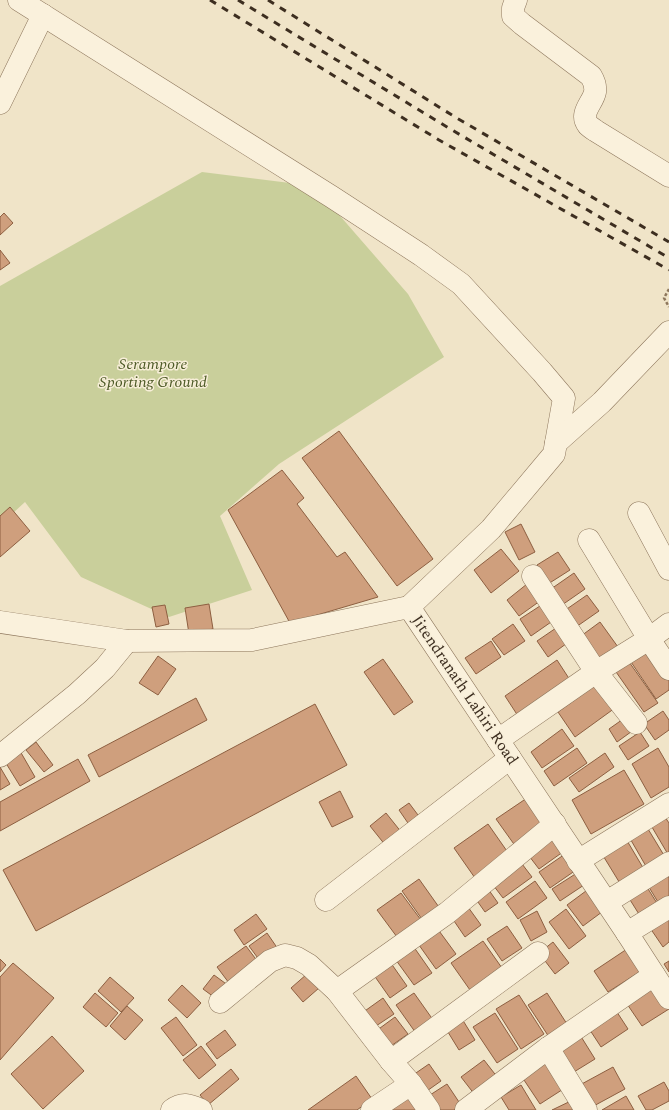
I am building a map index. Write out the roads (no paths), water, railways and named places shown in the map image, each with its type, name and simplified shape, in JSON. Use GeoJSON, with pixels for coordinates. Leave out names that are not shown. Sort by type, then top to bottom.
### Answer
{"type":"FeatureCollection","features":[{"type":"Feature","properties":{"kind":"street"},"geometry":{"type":"LineString","coordinates":[[19,0],[345,206],[421,255],[461,284],[564,398],[554,454],[491,529],[409,607]]}},
{"type":"Feature","properties":{"kind":"street"},"geometry":{"type":"LineString","coordinates":[[516,0],[513,8],[513,16],[591,76],[595,84],[595,92],[585,113],[585,120],[588,125],[669,176]]}},
{"type":"Feature","properties":{"kind":"street"},"geometry":{"type":"LineString","coordinates":[[0,103],[43,15]]}},
{"type":"Feature","properties":{"kind":"street"},"geometry":{"type":"LineString","coordinates":[[556,443],[602,402],[669,332]]}},
{"type":"Feature","properties":{"kind":"street"},"geometry":{"type":"LineString","coordinates":[[639,513],[669,569]]}},
{"type":"Feature","properties":{"kind":"street"},"geometry":{"type":"LineString","coordinates":[[589,540],[669,670]]}},
{"type":"Feature","properties":{"kind":"street"},"geometry":{"type":"LineString","coordinates":[[533,576],[596,672],[636,723]]}},
{"type":"Feature","properties":{"kind":"street","name":"Jitendranath Lahiri Road"},"geometry":{"type":"LineString","coordinates":[[0,622],[127,641],[252,640],[409,607],[627,932],[669,998]]}},
{"type":"Feature","properties":{"kind":"street"},"geometry":{"type":"LineString","coordinates":[[326,900],[596,672],[649,639],[669,624]]}},
{"type":"Feature","properties":{"kind":"street"},"geometry":{"type":"LineString","coordinates":[[3,749],[77,694],[105,668],[127,641]]}},
{"type":"Feature","properties":{"kind":"street"},"geometry":{"type":"LineString","coordinates":[[578,861],[669,804]]}},
{"type":"Feature","properties":{"kind":"street"},"geometry":{"type":"LineString","coordinates":[[337,991],[447,913],[555,824]]}},
{"type":"Feature","properties":{"kind":"street"},"geometry":{"type":"LineString","coordinates":[[606,902],[669,864]]}},
{"type":"Feature","properties":{"kind":"street"},"geometry":{"type":"LineString","coordinates":[[627,932],[669,907]]}},
{"type":"Feature","properties":{"kind":"street"},"geometry":{"type":"LineString","coordinates":[[391,1061],[538,953]]}},
{"type":"Feature","properties":{"kind":"street"},"geometry":{"type":"LineString","coordinates":[[220,1002],[270,961],[285,955],[297,958],[308,965],[337,991],[391,1061],[411,1084],[429,1110]]}},
{"type":"Feature","properties":{"kind":"street"},"geometry":{"type":"LineString","coordinates":[[477,1107],[548,1048],[654,975]]}},
{"type":"Feature","properties":{"kind":"street"},"geometry":{"type":"LineString","coordinates":[[548,1048],[586,1110]]}},
{"type":"Feature","properties":{"kind":"street"},"geometry":{"type":"LineString","coordinates":[[372,1110],[411,1084]]}},
{"type":"Feature","properties":{"kind":"street"},"geometry":{"type":"LineString","coordinates":[[172,1110],[176,1107],[188,1105],[201,1110]]}},
{"type":"Feature","properties":{"kind":"railway"},"geometry":{"type":"LineString","coordinates":[[210,0],[439,140],[669,270]]}},
{"type":"Feature","properties":{"kind":"railway"},"geometry":{"type":"LineString","coordinates":[[238,0],[447,127],[669,258]]}},
{"type":"Feature","properties":{"kind":"railway"},"geometry":{"type":"LineString","coordinates":[[268,0],[455,117],[669,242]]}},
{"type":"Feature","properties":{"kind":"park label","name":"Serampore Sporting Ground"},"geometry":{"type":"Point","coordinates":[153,373]}}]}
